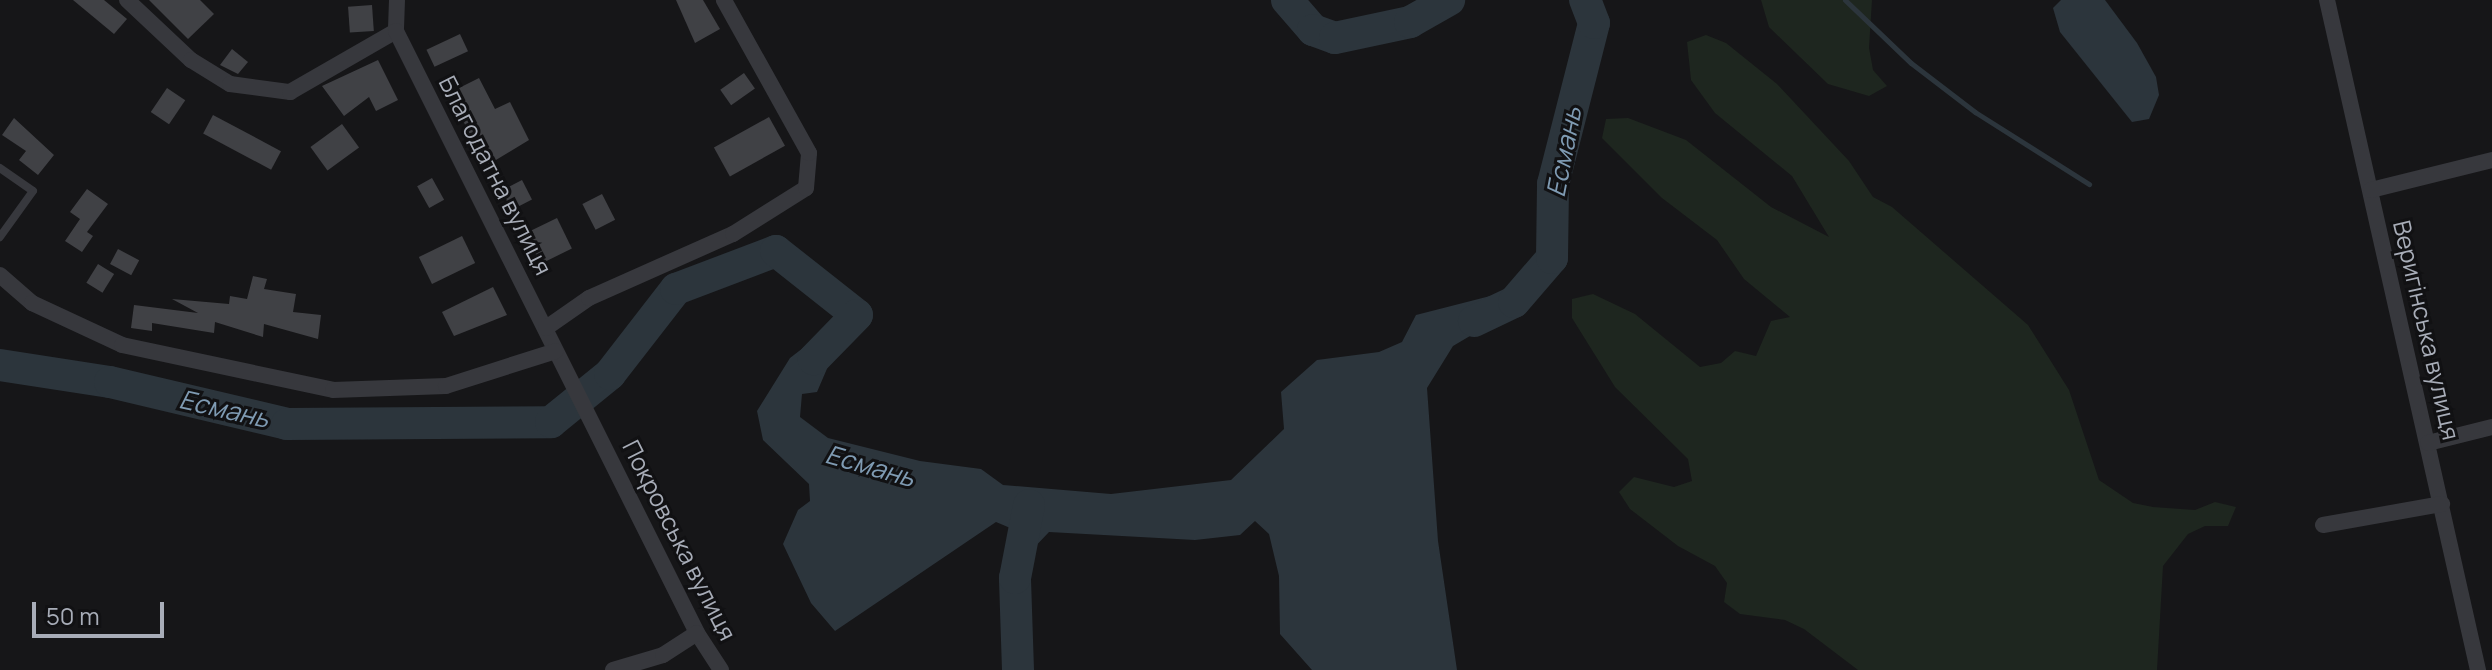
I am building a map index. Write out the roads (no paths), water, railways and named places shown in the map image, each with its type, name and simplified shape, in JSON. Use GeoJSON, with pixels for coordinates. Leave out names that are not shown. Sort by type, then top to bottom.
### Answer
{"type":"FeatureCollection","features":[{"type":"Feature","properties":{"kind":"street"},"geometry":{"type":"LineString","coordinates":[[127,0],[191,60],[230,84],[290,92],[396,31]]}},
{"type":"Feature","properties":{"kind":"street","name":"Благодатна вулиця"},"geometry":{"type":"LineString","coordinates":[[397,0],[396,31],[564,369]]}},
{"type":"Feature","properties":{"kind":"street"},"geometry":{"type":"LineString","coordinates":[[546,328],[589,298],[733,234],[806,188],[809,153],[724,0]]}},
{"type":"Feature","properties":{"kind":"street","name":"Веригінська вулиця"},"geometry":{"type":"LineString","coordinates":[[2327,0],[2478,670]]}},
{"type":"Feature","properties":{"kind":"street"},"geometry":{"type":"LineString","coordinates":[[2371,190],[2492,160]]}},
{"type":"Feature","properties":{"kind":"street"},"geometry":{"type":"LineString","coordinates":[[0,275],[32,303],[122,345],[333,390],[446,386],[556,351]]}},
{"type":"Feature","properties":{"kind":"street","name":"Покровська вулиця"},"geometry":{"type":"LineString","coordinates":[[564,369],[697,633],[721,670]]}},
{"type":"Feature","properties":{"kind":"street"},"geometry":{"type":"LineString","coordinates":[[2428,443],[2492,427]]}},
{"type":"Feature","properties":{"kind":"street"},"geometry":{"type":"LineString","coordinates":[[2323,525],[2442,504]]}},
{"type":"Feature","properties":{"kind":"street"},"geometry":{"type":"LineString","coordinates":[[613,670],[663,655],[697,633]]}},
{"type":"Feature","properties":{"kind":"lane"},"geometry":{"type":"LineString","coordinates":[[0,168],[33,191],[0,237]]}},
{"type":"Feature","properties":{"kind":"water"},"geometry":{"type":"Polygon","coordinates":[[[2061,0],[2105,0],[2137,43],[2156,77],[2159,95],[2149,119],[2132,122],[2060,32],[2053,8],[2061,0]]]}},
{"type":"Feature","properties":{"kind":"water"},"geometry":{"type":"Polygon","coordinates":[[[1502,293],[1514,302],[1492,323],[1453,346],[1427,388],[1438,541],[1457,670],[1312,670],[1280,634],[1279,576],[1269,534],[1255,521],[1240,535],[1195,540],[1049,532],[1030,552],[1022,533],[996,522],[835,631],[811,603],[783,544],[798,510],[810,501],[809,484],[763,440],[757,411],[790,358],[812,341],[844,329],[817,392],[802,394],[800,417],[828,438],[920,461],[981,469],[1003,485],[1111,494],[1231,480],[1284,429],[1281,392],[1317,360],[1379,352],[1402,342],[1416,315],[1502,293]]]}},
{"type":"Feature","properties":{"kind":"waterway","name":"Есмань"},"geometry":{"type":"LineString","coordinates":[[1287,0],[1313,30],[1335,38],[1410,22],[1449,0]]}},
{"type":"Feature","properties":{"kind":"waterway","name":"Есмань"},"geometry":{"type":"LineString","coordinates":[[1474,321],[1514,302],[1552,258],[1553,184],[1594,23],[1585,0]]}},
{"type":"Feature","properties":{"kind":"waterway"},"geometry":{"type":"LineString","coordinates":[[1845,0],[1911,63],[1975,112],[2089,184]]}},
{"type":"Feature","properties":{"kind":"waterway","name":"Есмань"},"geometry":{"type":"LineString","coordinates":[[0,365],[110,382],[287,424],[551,422],[610,374],[676,289],[776,251],[857,315],[814,359]]}},
{"type":"Feature","properties":{"kind":"waterway"},"geometry":{"type":"LineString","coordinates":[[1018,670],[1015,578],[1029,505]]}}]}
